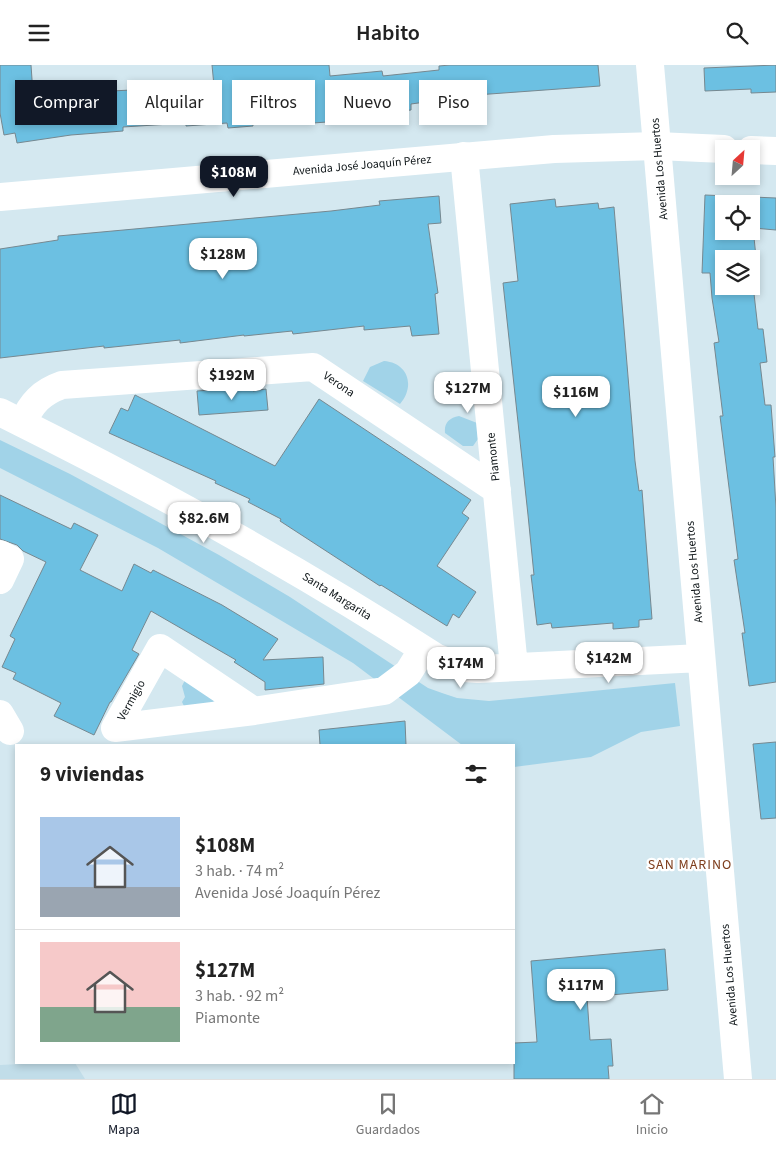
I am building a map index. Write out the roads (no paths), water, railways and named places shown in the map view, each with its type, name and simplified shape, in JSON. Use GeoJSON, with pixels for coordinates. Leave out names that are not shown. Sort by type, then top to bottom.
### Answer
{"type":"FeatureCollection","features":[{"type":"Feature","properties":{"kind":"street","name":"Avenida Los Huertos"},"geometry":{"type":"LineString","coordinates":[[650,65],[738,1079]]}},
{"type":"Feature","properties":{"kind":"street","name":"Avenida José Joaquín Pérez"},"geometry":{"type":"LineString","coordinates":[[0,197],[554,149],[657,146],[715,149]]}},
{"type":"Feature","properties":{"kind":"street"},"geometry":{"type":"LineString","coordinates":[[760,150],[776,151]]}},
{"type":"Feature","properties":{"kind":"street","name":"Piamonte"},"geometry":{"type":"LineString","coordinates":[[464,156],[514,667]]}},
{"type":"Feature","properties":{"kind":"street","name":"Verona"},"geometry":{"type":"LineString","coordinates":[[11,417],[27,413],[40,397],[62,385],[313,367],[496,490]]}},
{"type":"Feature","properties":{"kind":"street","name":"Santa Margarita"},"geometry":{"type":"LineString","coordinates":[[11,417],[160,495],[295,570],[436,658],[464,667],[514,667],[701,658]]}},
{"type":"Feature","properties":{"kind":"street"},"geometry":{"type":"LineString","coordinates":[[0,555],[10,559],[0,580]]}},
{"type":"Feature","properties":{"kind":"street","name":"Vermigio"},"geometry":{"type":"LineString","coordinates":[[254,711],[160,648],[115,728],[236,714],[384,691],[408,673],[424,649]]}},
{"type":"Feature","properties":{"kind":"district","name":"SAN MARINO"},"geometry":{"type":"Point","coordinates":[690,864]}}]}
